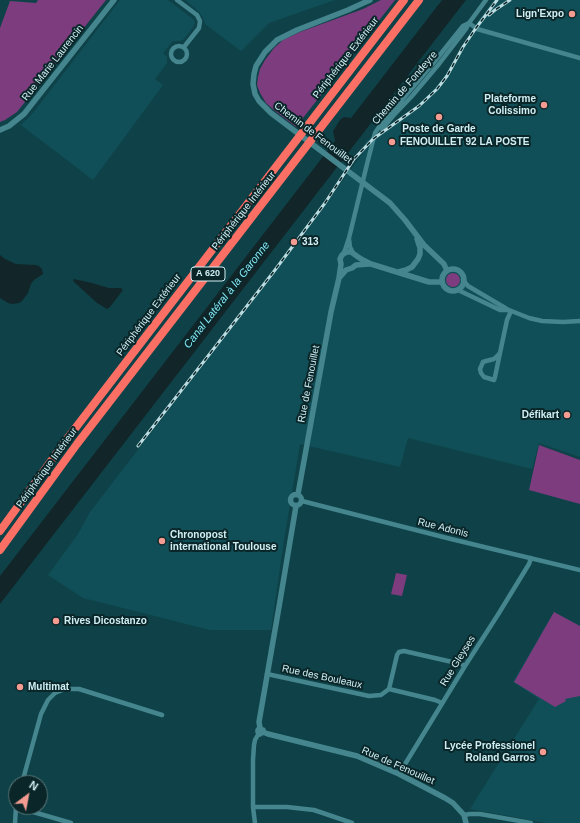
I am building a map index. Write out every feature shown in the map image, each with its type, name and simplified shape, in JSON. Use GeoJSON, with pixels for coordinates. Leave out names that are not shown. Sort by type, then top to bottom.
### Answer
{"type":"FeatureCollection","features":[{"type":"Feature","properties":{"kind":"highway","name":"Périphérique Extérieur"},"geometry":{"type":"LineString","coordinates":[[0,531],[67,439],[404,0]]}},
{"type":"Feature","properties":{"kind":"highway","name":"Périphérique Intérieur"},"geometry":{"type":"LineString","coordinates":[[0,550],[77,444],[419,0]]}},
{"type":"Feature","properties":{"kind":"street","name":"Rue Marie Laurencin"},"geometry":{"type":"LineString","coordinates":[[0,130],[24,114],[114,0]]}},
{"type":"Feature","properties":{"kind":"street"},"geometry":{"type":"LineString","coordinates":[[177,0],[197,15],[200,21],[199,28],[184,47]]}},
{"type":"Feature","properties":{"kind":"street","name":"Chemin de Fenouillet"},"geometry":{"type":"LineString","coordinates":[[370,0],[277,40],[265,52],[256,66],[253,84],[255,94],[264,107],[390,203],[424,245],[444,264],[448,271]]}},
{"type":"Feature","properties":{"kind":"street","name":"Chemin de Fondeyre"},"geometry":{"type":"LineString","coordinates":[[373,140],[379,127],[486,0]]}},
{"type":"Feature","properties":{"kind":"street"},"geometry":{"type":"LineString","coordinates":[[469,22],[476,29],[580,58]]}},
{"type":"Feature","properties":{"kind":"street","name":"Rue de Fenouillet"},"geometry":{"type":"LineString","coordinates":[[298,494],[331,312],[339,278],[341,264],[340,259],[349,238],[373,140]]}},
{"type":"Feature","properties":{"kind":"street","name":"Chemin de Fenouillet"},"geometry":{"type":"LineString","coordinates":[[398,272],[412,267],[420,254],[419,242],[412,230]]}},
{"type":"Feature","properties":{"kind":"street","name":"Rue de Fenouillet"},"geometry":{"type":"LineString","coordinates":[[349,238],[350,247],[357,260],[356,265]]}},
{"type":"Feature","properties":{"kind":"street"},"geometry":{"type":"LineString","coordinates":[[343,254],[347,252],[354,254],[371,264],[429,282],[442,282]]}},
{"type":"Feature","properties":{"kind":"street"},"geometry":{"type":"LineString","coordinates":[[341,264],[350,269]]}},
{"type":"Feature","properties":{"kind":"street"},"geometry":{"type":"LineString","coordinates":[[339,278],[344,272],[356,265],[371,264]]}},
{"type":"Feature","properties":{"kind":"street"},"geometry":{"type":"LineString","coordinates":[[458,290],[462,285],[462,274],[457,270],[448,271],[443,276],[442,282],[447,289],[453,291],[458,290],[500,310],[510,311],[542,321],[580,321]]}},
{"type":"Feature","properties":{"kind":"street"},"geometry":{"type":"LineString","coordinates":[[463,280],[468,286],[510,311]]}},
{"type":"Feature","properties":{"kind":"street"},"geometry":{"type":"LineString","coordinates":[[500,354],[494,359],[483,362],[480,369],[484,377],[494,380],[510,311]]}},
{"type":"Feature","properties":{"kind":"street"},"geometry":{"type":"LineString","coordinates":[[255,823],[253,807],[254,745],[261,731],[258,722],[296,506],[302,501],[298,494],[293,496],[291,500],[291,503],[296,506]]}},
{"type":"Feature","properties":{"kind":"street","name":"Rue Adonis"},"geometry":{"type":"LineString","coordinates":[[302,501],[580,570]]}},
{"type":"Feature","properties":{"kind":"street","name":"Rue Gleyses"},"geometry":{"type":"LineString","coordinates":[[399,774],[529,564],[531,558]]}},
{"type":"Feature","properties":{"kind":"street"},"geometry":{"type":"LineString","coordinates":[[442,703],[389,689],[397,655],[399,652],[404,651],[465,666]]}},
{"type":"Feature","properties":{"kind":"street","name":"Rue des Bouleaux"},"geometry":{"type":"LineString","coordinates":[[267,674],[369,696],[381,694],[389,689]]}},
{"type":"Feature","properties":{"kind":"street"},"geometry":{"type":"LineString","coordinates":[[24,775],[42,714],[48,700],[55,693],[65,688],[79,689],[162,715]]}},
{"type":"Feature","properties":{"kind":"street","name":"Rue de Fenouillet"},"geometry":{"type":"LineString","coordinates":[[261,731],[294,741],[357,756],[372,762],[445,798],[453,803],[464,815]]}},
{"type":"Feature","properties":{"kind":"street"},"geometry":{"type":"LineString","coordinates":[[253,807],[287,807],[314,810],[352,823]]}},
{"type":"Feature","properties":{"kind":"street"},"geometry":{"type":"LineString","coordinates":[[466,823],[464,815],[470,814],[480,814],[531,823]]}},
{"type":"Feature","properties":{"kind":"street"},"geometry":{"type":"LineString","coordinates":[[44,815],[71,823]]}},
{"type":"Feature","properties":{"kind":"shaded area"},"geometry":{"type":"Polygon","coordinates":[[[38,0],[106,0],[17,112],[0,122],[0,28],[10,1],[36,3],[38,0]]]}},
{"type":"Feature","properties":{"kind":"shaded area"},"geometry":{"type":"Polygon","coordinates":[[[120,0],[168,0],[193,19],[195,23],[184,39],[181,41],[173,41],[163,53],[167,57],[167,63],[155,79],[163,85],[93,180],[21,125],[33,113],[120,0]]]}},
{"type":"Feature","properties":{"kind":"shaded area"},"geometry":{"type":"Polygon","coordinates":[[[185,0],[335,0],[269,23],[241,51],[205,24],[202,16],[185,0]]]}},
{"type":"Feature","properties":{"kind":"shaded area"},"geometry":{"type":"Polygon","coordinates":[[[381,0],[395,0],[296,127],[266,103],[257,85],[258,77],[260,69],[274,48],[283,40],[300,32],[363,9],[381,0]]]}},
{"type":"Feature","properties":{"kind":"shaded area"},"geometry":{"type":"Polygon","coordinates":[[[494,0],[580,0],[580,457],[539,443],[532,469],[408,438],[400,467],[300,444],[271,630],[210,630],[83,598],[48,575],[78,534],[90,512],[307,230],[362,154],[366,141],[405,116],[443,79],[477,22],[494,0]]]}},
{"type":"Feature","properties":{"kind":"shaded area"},"geometry":{"type":"Polygon","coordinates":[[[450,273],[456,273],[460,277],[460,283],[456,287],[450,287],[446,283],[446,277],[450,273]]]}},
{"type":"Feature","properties":{"kind":"shaded area"},"geometry":{"type":"Polygon","coordinates":[[[539,445],[580,460],[580,504],[529,490],[539,445]]]}},
{"type":"Feature","properties":{"kind":"shaded area"},"geometry":{"type":"Polygon","coordinates":[[[396,573],[407,575],[402,596],[391,594],[396,573]]]}},
{"type":"Feature","properties":{"kind":"shaded area","name":"Lycée Professionel Roland Garros"},"geometry":{"type":"Polygon","coordinates":[[[554,612],[580,626],[580,823],[547,823],[470,809],[539,699],[513,682],[554,612]]]}},
{"type":"Feature","properties":{"kind":"shaded area"},"geometry":{"type":"Polygon","coordinates":[[[554,612],[580,626],[580,696],[565,699],[566,701],[555,707],[514,682],[554,612]]]}},
{"type":"Feature","properties":{"kind":"water","name":"Canal Latéral à la Garonne"},"geometry":{"type":"Polygon","coordinates":[[[442,0],[466,0],[0,604],[0,576],[335,141],[333,131],[340,120],[344,117],[351,118],[442,0]]]}},
{"type":"Feature","properties":{"kind":"water"},"geometry":{"type":"Polygon","coordinates":[[[0,255],[16,264],[36,265],[42,269],[43,274],[34,280],[28,293],[19,303],[8,303],[0,298],[0,255]]]}},
{"type":"Feature","properties":{"kind":"water"},"geometry":{"type":"Polygon","coordinates":[[[74,279],[109,288],[121,288],[123,290],[107,309],[97,303],[74,282],[74,279]]]}},
{"type":"Feature","properties":{"kind":"railway"},"geometry":{"type":"LineString","coordinates":[[138,446],[275,270],[325,203],[354,159],[373,139],[419,106],[437,89],[447,76],[463,47],[497,0]]}},
{"type":"Feature","properties":{"kind":"railway"},"geometry":{"type":"LineString","coordinates":[[489,15],[510,0]]}},
{"type":"Feature","properties":{"kind":"place","name":"Lign'Expo"},"geometry":{"type":"Point","coordinates":[572,14]}},
{"type":"Feature","properties":{"kind":"place","name":"Plateforme Colissimo"},"geometry":{"type":"Point","coordinates":[544,105]}},
{"type":"Feature","properties":{"kind":"place","name":"Poste de Garde"},"geometry":{"type":"Point","coordinates":[439,117]}},
{"type":"Feature","properties":{"kind":"place","name":"FENOUILLET 92 LA POSTE"},"geometry":{"type":"Point","coordinates":[392,142]}},
{"type":"Feature","properties":{"kind":"place","name":"313"},"geometry":{"type":"Point","coordinates":[294,242]}},
{"type":"Feature","properties":{"kind":"place","name":"Défikart"},"geometry":{"type":"Point","coordinates":[567,415]}},
{"type":"Feature","properties":{"kind":"place","name":"Chronopost international Toulouse"},"geometry":{"type":"Point","coordinates":[162,541]}},
{"type":"Feature","properties":{"kind":"place","name":"Rives Dicostanzo"},"geometry":{"type":"Point","coordinates":[56,621]}},
{"type":"Feature","properties":{"kind":"place","name":"Multimat"},"geometry":{"type":"Point","coordinates":[20,687]}},
{"type":"Feature","properties":{"kind":"place","name":"Lycée Professionel Roland Garros"},"geometry":{"type":"Point","coordinates":[543,752]}}]}
